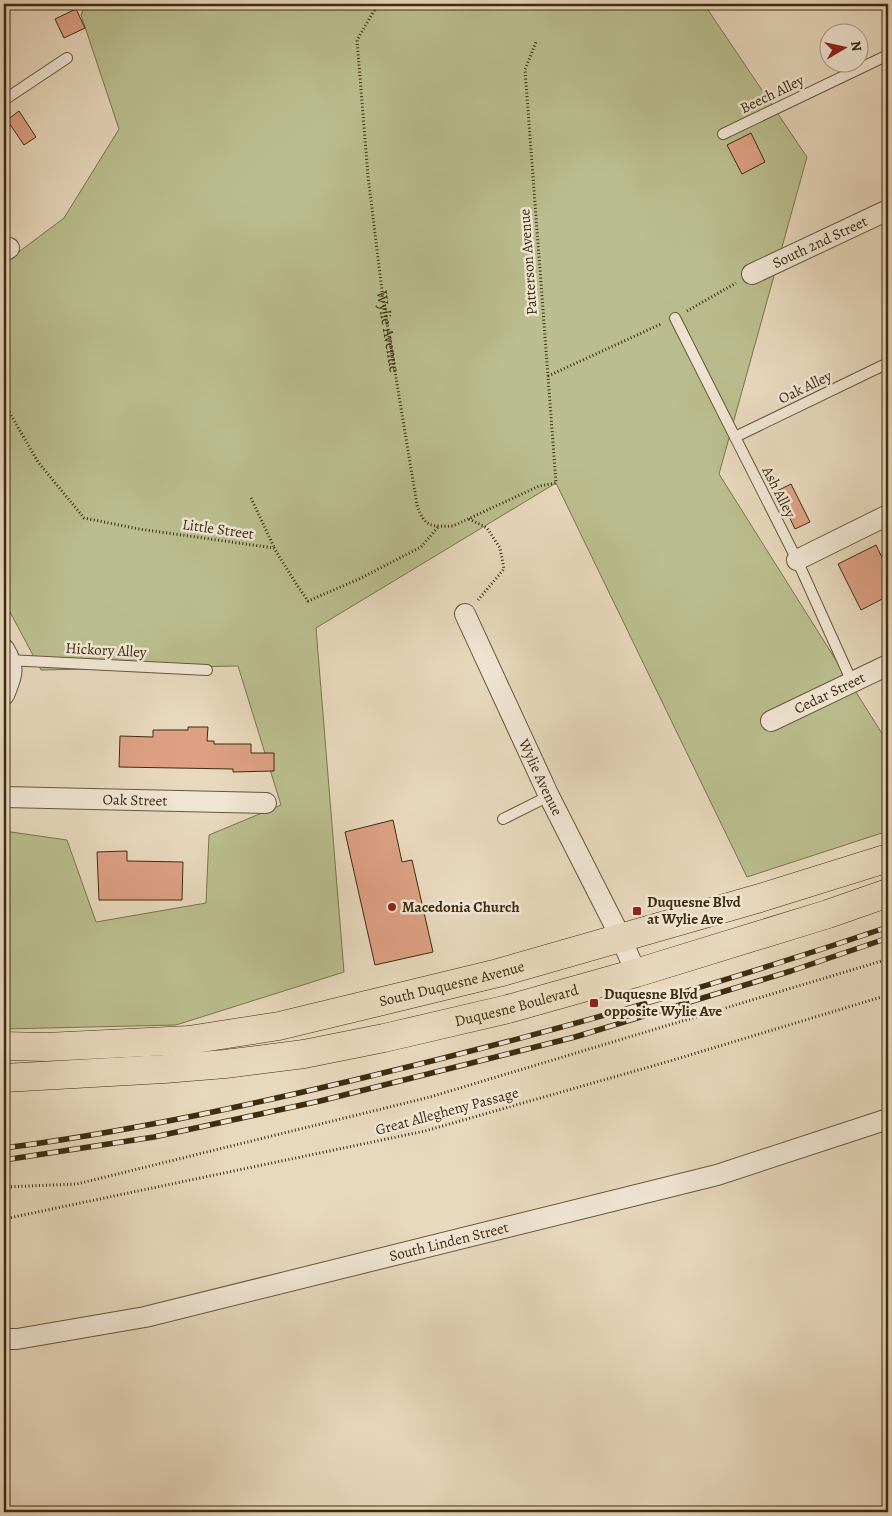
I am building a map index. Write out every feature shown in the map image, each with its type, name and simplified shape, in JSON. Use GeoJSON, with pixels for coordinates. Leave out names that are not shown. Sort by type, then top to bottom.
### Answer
{"type":"FeatureCollection","features":[{"type":"Feature","properties":{"kind":"main road","name":"South Duquesne Avenue"},"geometry":{"type":"LineString","coordinates":[[4,1046],[46,1047],[189,1040],[279,1026],[498,973],[888,858]]}},
{"type":"Feature","properties":{"kind":"main road","name":"Duquesne Boulevard"},"geometry":{"type":"LineString","coordinates":[[6,1079],[164,1070],[225,1064],[304,1054],[384,1038],[508,1009],[636,973],[819,917],[888,893]]}},
{"type":"Feature","properties":{"kind":"street","name":"South 2nd Street"},"geometry":{"type":"LineString","coordinates":[[752,274],[888,210]]}},
{"type":"Feature","properties":{"kind":"street"},"geometry":{"type":"LineString","coordinates":[[796,560],[888,515]]}},
{"type":"Feature","properties":{"kind":"street","name":"Wylie Avenue"},"geometry":{"type":"LineString","coordinates":[[465,614],[549,796],[621,938],[636,973]]}},
{"type":"Feature","properties":{"kind":"street"},"geometry":{"type":"LineString","coordinates":[[4,695],[12,674],[6,656]]}},
{"type":"Feature","properties":{"kind":"street","name":"Cedar Street"},"geometry":{"type":"LineString","coordinates":[[771,721],[888,664]]}},
{"type":"Feature","properties":{"kind":"street","name":"Oak Street"},"geometry":{"type":"LineString","coordinates":[[4,797],[266,803]]}},
{"type":"Feature","properties":{"kind":"street","name":"South Linden Street"},"geometry":{"type":"LineString","coordinates":[[4,1339],[17,1339],[146,1317],[708,1177],[888,1119]]}},
{"type":"Feature","properties":{"kind":"lane","name":"Beech Alley"},"geometry":{"type":"LineString","coordinates":[[723,134],[888,55]]}},
{"type":"Feature","properties":{"kind":"lane"},"geometry":{"type":"LineString","coordinates":[[4,100],[67,58]]}},
{"type":"Feature","properties":{"kind":"lane","name":"Ash Alley"},"geometry":{"type":"LineString","coordinates":[[675,318],[796,560],[852,682]]}},
{"type":"Feature","properties":{"kind":"lane","name":"Oak Alley"},"geometry":{"type":"LineString","coordinates":[[735,437],[888,364]]}},
{"type":"Feature","properties":{"kind":"lane","name":"Hickory Alley"},"geometry":{"type":"LineString","coordinates":[[6,656],[207,670]]}},
{"type":"Feature","properties":{"kind":"lane"},"geometry":{"type":"LineString","coordinates":[[503,818],[549,796]]}},
{"type":"Feature","properties":{"kind":"path","name":"Wylie Avenue"},"geometry":{"type":"LineString","coordinates":[[378,4],[357,40],[368,176],[383,299],[417,505],[420,515],[428,524],[439,526]]}},
{"type":"Feature","properties":{"kind":"path","name":"Patterson Avenue"},"geometry":{"type":"LineString","coordinates":[[468,519],[539,486],[556,483],[525,70],[536,42]]}},
{"type":"Feature","properties":{"kind":"path"},"geometry":{"type":"LineString","coordinates":[[548,376],[675,318],[752,274]]}},
{"type":"Feature","properties":{"kind":"path","name":"Little Street"},"geometry":{"type":"LineString","coordinates":[[4,403],[38,462],[84,518],[139,529],[274,548]]}},
{"type":"Feature","properties":{"kind":"path"},"geometry":{"type":"LineString","coordinates":[[251,498],[274,548],[308,601],[359,579],[421,547],[439,526],[453,526],[468,519],[487,528],[500,548],[504,569],[465,614]]}},
{"type":"Feature","properties":{"kind":"path"},"geometry":{"type":"LineString","coordinates":[[4,1187],[78,1184],[430,1097],[888,959]]}},
{"type":"Feature","properties":{"kind":"path","name":"Great Allegheny Passage"},"geometry":{"type":"LineString","coordinates":[[4,1219],[425,1131],[670,1061],[888,995]]}},
{"type":"Feature","properties":{"kind":"green space"},"geometry":{"type":"Polygon","coordinates":[[[86,4],[704,4],[807,157],[719,474],[888,743],[888,831],[747,877],[556,483],[316,628],[344,972],[176,1025],[4,1029],[4,831],[67,840],[96,922],[206,903],[209,835],[281,805],[238,666],[41,670],[4,601],[4,263],[64,218],[119,129],[81,15],[86,4]]]}},
{"type":"Feature","properties":{"kind":"building"},"geometry":{"type":"Polygon","coordinates":[[[76,9],[85,28],[64,38],[55,19],[76,9]]]}},
{"type":"Feature","properties":{"kind":"building"},"geometry":{"type":"Polygon","coordinates":[[[19,111],[36,137],[24,145],[7,120],[19,111]]]}},
{"type":"Feature","properties":{"kind":"building"},"geometry":{"type":"Polygon","coordinates":[[[751,133],[765,162],[742,174],[727,145],[751,133]]]}},
{"type":"Feature","properties":{"kind":"building"},"geometry":{"type":"Polygon","coordinates":[[[791,484],[810,522],[795,529],[777,491],[791,484]]]}},
{"type":"Feature","properties":{"kind":"building"},"geometry":{"type":"Polygon","coordinates":[[[876,545],[888,570],[888,596],[861,610],[838,564],[876,545]]]}},
{"type":"Feature","properties":{"kind":"building"},"geometry":{"type":"Polygon","coordinates":[[[188,727],[208,727],[207,741],[214,741],[214,744],[251,744],[251,753],[274,753],[274,771],[233,772],[233,769],[119,767],[120,736],[153,737],[153,730],[188,730],[188,727]]]}},
{"type":"Feature","properties":{"kind":"building","name":"Macedonia Church"},"geometry":{"type":"Polygon","coordinates":[[[393,820],[402,862],[412,860],[433,952],[375,965],[345,832],[393,820]]]}},
{"type":"Feature","properties":{"kind":"building"},"geometry":{"type":"Polygon","coordinates":[[[127,851],[127,861],[183,862],[182,900],[99,900],[97,852],[127,851]]]}},
{"type":"Feature","properties":{"kind":"railway"},"geometry":{"type":"LineString","coordinates":[[4,1148],[178,1119],[307,1091],[418,1064],[554,1029],[688,991],[888,927]]}},
{"type":"Feature","properties":{"kind":"railway"},"geometry":{"type":"LineString","coordinates":[[4,1160],[154,1137],[320,1101],[575,1037],[791,971],[888,938]]}},
{"type":"Feature","properties":{"kind":"place","name":"Macedonia Church"},"geometry":{"type":"Point","coordinates":[392,907]}},
{"type":"Feature","properties":{"kind":"place","name":"Duquesne Blvd at Wylie Ave"},"geometry":{"type":"Point","coordinates":[637,911]}},
{"type":"Feature","properties":{"kind":"place","name":"Duquesne Blvd opposite Wylie Ave"},"geometry":{"type":"Point","coordinates":[594,1003]}}]}
